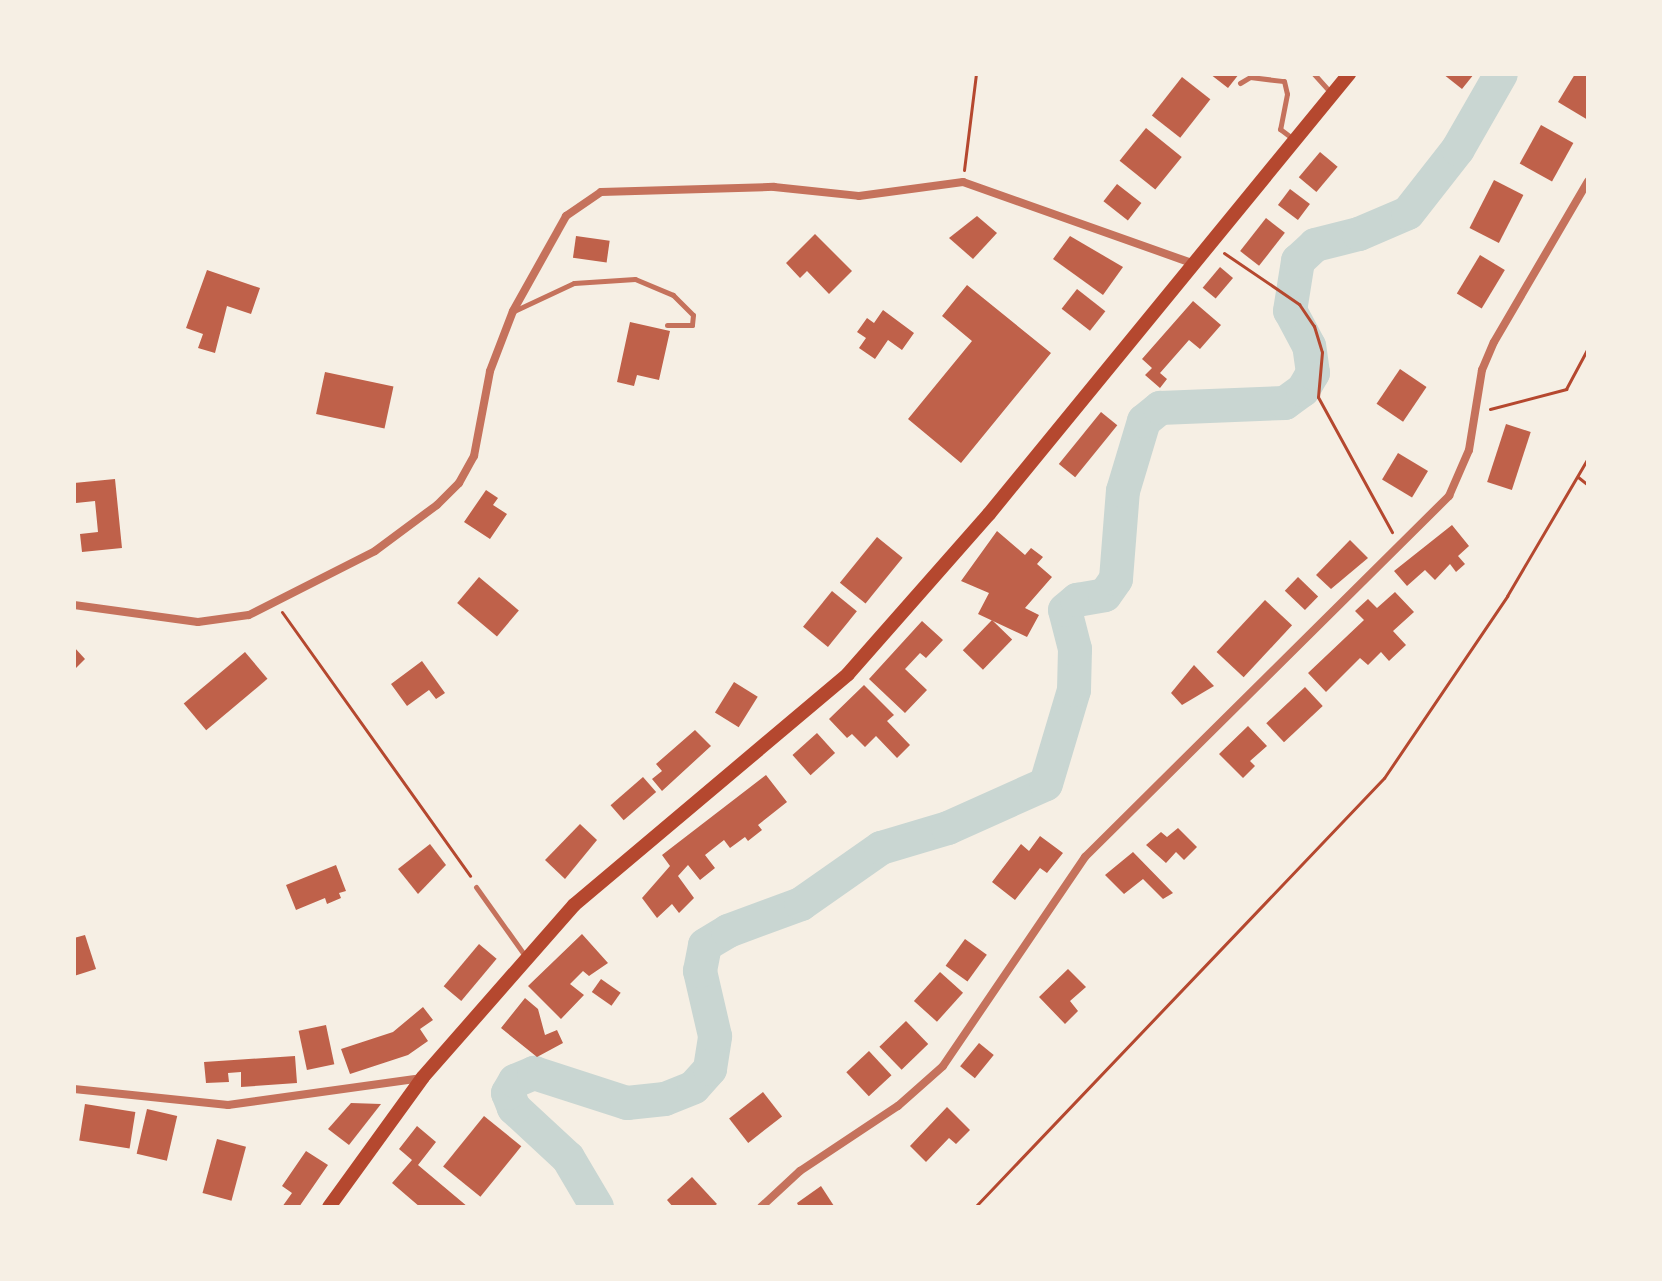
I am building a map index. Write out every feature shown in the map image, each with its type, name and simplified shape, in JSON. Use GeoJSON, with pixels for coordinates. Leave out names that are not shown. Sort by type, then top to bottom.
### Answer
{"type":"FeatureCollection","features":[{"type":"Feature","properties":{"kind":"main road"},"geometry":{"type":"LineString","coordinates":[[329,1207],[423,1077],[574,905],[848,674],[989,514],[1349,74]]}},
{"type":"Feature","properties":{"kind":"street"},"geometry":{"type":"LineString","coordinates":[[761,1207],[800,1171],[898,1106],[943,1066],[1085,857],[1449,496],[1469,450],[1482,370],[1494,342],[1588,181]]}},
{"type":"Feature","properties":{"kind":"street"},"geometry":{"type":"LineString","coordinates":[[74,605],[198,622],[249,615],[375,551],[459,483],[474,456],[490,371],[513,311],[566,216],[578,203],[601,192],[774,187],[859,196],[963,182],[1192,263]]}},
{"type":"Feature","properties":{"kind":"street"},"geometry":{"type":"LineString","coordinates":[[74,1089],[228,1105],[423,1077]]}},
{"type":"Feature","properties":{"kind":"lane"},"geometry":{"type":"LineString","coordinates":[[1314,74],[1332,94]]}},
{"type":"Feature","properties":{"kind":"lane"},"geometry":{"type":"LineString","coordinates":[[1240,83],[1250,77],[1284,81],[1287,94],[1280,129],[1293,139]]}},
{"type":"Feature","properties":{"kind":"lane"},"geometry":{"type":"LineString","coordinates":[[513,311],[574,283],[635,279],[673,295],[693,315],[692,325],[667,325]]}},
{"type":"Feature","properties":{"kind":"lane"},"geometry":{"type":"LineString","coordinates":[[476,887],[526,958]]}},
{"type":"Feature","properties":{"kind":"path"},"geometry":{"type":"LineString","coordinates":[[963,182],[976,74]]}},
{"type":"Feature","properties":{"kind":"path"},"geometry":{"type":"LineString","coordinates":[[1209,242],[1281,295],[1299,304],[1322,352],[1318,397],[1399,546]]}},
{"type":"Feature","properties":{"kind":"path"},"geometry":{"type":"LineString","coordinates":[[1478,409],[1495,409],[1566,389],[1588,348]]}},
{"type":"Feature","properties":{"kind":"path"},"geometry":{"type":"LineString","coordinates":[[975,1207],[1384,778],[1507,596],[1588,458]]}},
{"type":"Feature","properties":{"kind":"path"},"geometry":{"type":"LineString","coordinates":[[1578,477],[1587,484]]}},
{"type":"Feature","properties":{"kind":"path"},"geometry":{"type":"LineString","coordinates":[[275,603],[476,887]]}},
{"type":"Feature","properties":{"kind":"building"},"geometry":{"type":"Polygon","coordinates":[[[1210,74],[1239,74],[1228,88],[1210,74]]]}},
{"type":"Feature","properties":{"kind":"building"},"geometry":{"type":"Polygon","coordinates":[[[1443,74],[1474,74],[1462,89],[1443,74]]]}},
{"type":"Feature","properties":{"kind":"building"},"geometry":{"type":"Polygon","coordinates":[[[1575,74],[1588,76],[1588,120],[1558,102],[1575,74]]]}},
{"type":"Feature","properties":{"kind":"building"},"geometry":{"type":"Polygon","coordinates":[[[1182,77],[1210,99],[1180,138],[1152,116],[1182,77]]]}},
{"type":"Feature","properties":{"kind":"building"},"geometry":{"type":"Polygon","coordinates":[[[1541,125],[1573,143],[1552,181],[1520,163],[1541,125]]]}},
{"type":"Feature","properties":{"kind":"building"},"geometry":{"type":"Polygon","coordinates":[[[1146,128],[1182,157],[1155,190],[1120,161],[1146,128]]]}},
{"type":"Feature","properties":{"kind":"building"},"geometry":{"type":"Polygon","coordinates":[[[1320,152],[1338,167],[1316,192],[1299,177],[1320,152]]]}},
{"type":"Feature","properties":{"kind":"building"},"geometry":{"type":"Polygon","coordinates":[[[1494,180],[1523,195],[1499,243],[1469,228],[1494,180]]]}},
{"type":"Feature","properties":{"kind":"building"},"geometry":{"type":"Polygon","coordinates":[[[1117,184],[1141,203],[1128,220],[1103,201],[1117,184]]]}},
{"type":"Feature","properties":{"kind":"building"},"geometry":{"type":"Polygon","coordinates":[[[1290,189],[1310,204],[1298,220],[1278,205],[1290,189]]]}},
{"type":"Feature","properties":{"kind":"building"},"geometry":{"type":"Polygon","coordinates":[[[977,216],[997,233],[973,259],[949,238],[977,216]]]}},
{"type":"Feature","properties":{"kind":"building"},"geometry":{"type":"Polygon","coordinates":[[[1266,218],[1285,233],[1259,266],[1240,251],[1266,218]]]}},
{"type":"Feature","properties":{"kind":"building"},"geometry":{"type":"Polygon","coordinates":[[[815,234],[852,271],[829,294],[807,271],[800,278],[786,263],[815,234]]]}},
{"type":"Feature","properties":{"kind":"building"},"geometry":{"type":"Polygon","coordinates":[[[576,236],[610,241],[607,263],[573,258],[576,236]]]}},
{"type":"Feature","properties":{"kind":"building"},"geometry":{"type":"Polygon","coordinates":[[[1070,236],[1123,267],[1103,295],[1053,259],[1070,236]]]}},
{"type":"Feature","properties":{"kind":"building"},"geometry":{"type":"Polygon","coordinates":[[[1480,255],[1505,270],[1482,309],[1457,294],[1480,255]]]}},
{"type":"Feature","properties":{"kind":"building"},"geometry":{"type":"Polygon","coordinates":[[[1220,267],[1233,278],[1216,299],[1203,288],[1220,267]]]}},
{"type":"Feature","properties":{"kind":"building"},"geometry":{"type":"Polygon","coordinates":[[[207,270],[260,288],[251,314],[227,306],[215,353],[198,348],[203,334],[186,328],[207,270]]]}},
{"type":"Feature","properties":{"kind":"building"},"geometry":{"type":"Polygon","coordinates":[[[967,285],[1051,353],[961,463],[908,419],[972,341],[942,316],[967,285]]]}},
{"type":"Feature","properties":{"kind":"building"},"geometry":{"type":"Polygon","coordinates":[[[1077,289],[1105,311],[1090,331],[1062,309],[1077,289]]]}},
{"type":"Feature","properties":{"kind":"building"},"geometry":{"type":"Polygon","coordinates":[[[1193,301],[1221,325],[1200,349],[1189,340],[1160,373],[1167,379],[1160,388],[1145,375],[1152,368],[1142,359],[1193,301]]]}},
{"type":"Feature","properties":{"kind":"building"},"geometry":{"type":"Polygon","coordinates":[[[883,310],[914,333],[902,350],[888,340],[875,359],[859,348],[866,338],[857,332],[867,318],[874,323],[883,310]]]}},
{"type":"Feature","properties":{"kind":"building"},"geometry":{"type":"Polygon","coordinates":[[[630,322],[670,331],[659,380],[637,375],[634,386],[617,382],[630,322]]]}},
{"type":"Feature","properties":{"kind":"building"},"geometry":{"type":"Polygon","coordinates":[[[1400,369],[1427,387],[1403,422],[1377,404],[1400,369]]]}},
{"type":"Feature","properties":{"kind":"building"},"geometry":{"type":"Polygon","coordinates":[[[325,372],[393,387],[385,429],[316,414],[325,372]]]}},
{"type":"Feature","properties":{"kind":"building"},"geometry":{"type":"Polygon","coordinates":[[[1101,412],[1117,425],[1075,477],[1059,464],[1101,412]]]}},
{"type":"Feature","properties":{"kind":"building"},"geometry":{"type":"Polygon","coordinates":[[[1506,424],[1531,432],[1512,490],[1487,482],[1506,424]]]}},
{"type":"Feature","properties":{"kind":"building"},"geometry":{"type":"Polygon","coordinates":[[[1398,453],[1428,471],[1412,498],[1382,480],[1398,453]]]}},
{"type":"Feature","properties":{"kind":"building"},"geometry":{"type":"Polygon","coordinates":[[[115,479],[122,548],[82,552],[80,534],[98,532],[95,501],[76,503],[74,483],[115,479]]]}},
{"type":"Feature","properties":{"kind":"building"},"geometry":{"type":"Polygon","coordinates":[[[486,490],[498,498],[493,505],[507,514],[490,539],[464,522],[486,490]]]}},
{"type":"Feature","properties":{"kind":"building"},"geometry":{"type":"Polygon","coordinates":[[[1452,525],[1469,546],[1458,556],[1465,564],[1456,572],[1450,564],[1435,580],[1425,570],[1407,586],[1394,571],[1452,525]]]}},
{"type":"Feature","properties":{"kind":"building"},"geometry":{"type":"Polygon","coordinates":[[[997,531],[1025,555],[1031,548],[1043,557],[1037,564],[1052,577],[1025,608],[1039,615],[1027,637],[978,614],[989,593],[961,581],[997,531]]]}},
{"type":"Feature","properties":{"kind":"building"},"geometry":{"type":"Polygon","coordinates":[[[877,537],[903,558],[866,604],[840,583],[877,537]]]}},
{"type":"Feature","properties":{"kind":"building"},"geometry":{"type":"Polygon","coordinates":[[[1350,540],[1368,558],[1331,589],[1316,575],[1350,540]]]}},
{"type":"Feature","properties":{"kind":"building"},"geometry":{"type":"Polygon","coordinates":[[[479,577],[519,610],[497,636],[457,603],[479,577]]]}},
{"type":"Feature","properties":{"kind":"building"},"geometry":{"type":"Polygon","coordinates":[[[1298,577],[1318,596],[1305,610],[1285,591],[1298,577]]]}},
{"type":"Feature","properties":{"kind":"building"},"geometry":{"type":"Polygon","coordinates":[[[832,591],[857,611],[828,647],[803,627],[832,591]]]}},
{"type":"Feature","properties":{"kind":"building"},"geometry":{"type":"Polygon","coordinates":[[[1395,592],[1414,612],[1393,631],[1406,645],[1389,661],[1381,652],[1368,665],[1360,658],[1326,692],[1308,673],[1364,620],[1355,611],[1368,599],[1377,608],[1395,592]]]}},
{"type":"Feature","properties":{"kind":"building"},"geometry":{"type":"Polygon","coordinates":[[[1265,600],[1292,625],[1244,677],[1217,652],[1265,600]]]}},
{"type":"Feature","properties":{"kind":"building"},"geometry":{"type":"Polygon","coordinates":[[[992,620],[1012,639],[983,670],[963,650],[992,620]]]}},
{"type":"Feature","properties":{"kind":"building"},"geometry":{"type":"Polygon","coordinates":[[[922,621],[943,640],[926,658],[920,653],[905,669],[927,690],[905,713],[869,679],[922,621]]]}},
{"type":"Feature","properties":{"kind":"building"},"geometry":{"type":"Polygon","coordinates":[[[74,647],[85,659],[74,670],[74,647]]]}},
{"type":"Feature","properties":{"kind":"building"},"geometry":{"type":"Polygon","coordinates":[[[245,652],[267,679],[206,730],[184,703],[245,652]]]}},
{"type":"Feature","properties":{"kind":"building"},"geometry":{"type":"Polygon","coordinates":[[[422,661],[445,693],[436,699],[429,690],[407,706],[391,684],[422,661]]]}},
{"type":"Feature","properties":{"kind":"building"},"geometry":{"type":"Polygon","coordinates":[[[1194,665],[1214,686],[1182,705],[1171,693],[1194,665]]]}},
{"type":"Feature","properties":{"kind":"building"},"geometry":{"type":"Polygon","coordinates":[[[734,682],[758,697],[739,727],[715,713],[734,682]]]}},
{"type":"Feature","properties":{"kind":"building"},"geometry":{"type":"Polygon","coordinates":[[[864,685],[894,715],[887,721],[910,745],[897,758],[876,736],[865,747],[852,734],[847,738],[829,719],[864,685]]]}},
{"type":"Feature","properties":{"kind":"building"},"geometry":{"type":"Polygon","coordinates":[[[1305,687],[1323,706],[1284,742],[1266,723],[1305,687]]]}},
{"type":"Feature","properties":{"kind":"building"},"geometry":{"type":"Polygon","coordinates":[[[1248,726],[1267,746],[1250,761],[1255,766],[1243,778],[1219,754],[1248,726]]]}},
{"type":"Feature","properties":{"kind":"building"},"geometry":{"type":"Polygon","coordinates":[[[695,730],[711,746],[662,791],[652,779],[662,771],[656,764],[695,730]]]}},
{"type":"Feature","properties":{"kind":"building"},"geometry":{"type":"Polygon","coordinates":[[[817,733],[835,753],[811,775],[792,755],[817,733]]]}},
{"type":"Feature","properties":{"kind":"building"},"geometry":{"type":"Polygon","coordinates":[[[766,775],[787,802],[758,825],[762,830],[748,841],[745,837],[730,848],[724,840],[705,855],[715,868],[700,880],[688,865],[678,876],[694,898],[679,913],[672,904],[657,918],[642,898],[670,866],[662,855],[766,775]]]}},
{"type":"Feature","properties":{"kind":"building"},"geometry":{"type":"Polygon","coordinates":[[[643,777],[656,792],[624,820],[611,805],[643,777]]]}},
{"type":"Feature","properties":{"kind":"building"},"geometry":{"type":"Polygon","coordinates":[[[580,824],[597,840],[565,879],[545,860],[580,824]]]}},
{"type":"Feature","properties":{"kind":"building"},"geometry":{"type":"Polygon","coordinates":[[[1178,828],[1197,847],[1184,860],[1176,852],[1166,863],[1146,845],[1161,832],[1167,837],[1178,828]]]}},
{"type":"Feature","properties":{"kind":"building"},"geometry":{"type":"Polygon","coordinates":[[[1040,836],[1063,853],[1047,873],[1040,868],[1015,900],[992,882],[1021,844],[1029,851],[1040,836]]]}},
{"type":"Feature","properties":{"kind":"building"},"geometry":{"type":"Polygon","coordinates":[[[430,844],[446,865],[418,894],[398,869],[430,844]]]}},
{"type":"Feature","properties":{"kind":"building"},"geometry":{"type":"Polygon","coordinates":[[[1133,852],[1173,893],[1163,899],[1143,879],[1124,894],[1105,875],[1133,852]]]}},
{"type":"Feature","properties":{"kind":"building"},"geometry":{"type":"Polygon","coordinates":[[[336,865],[346,891],[339,893],[341,898],[327,904],[325,898],[296,910],[286,885],[336,865]]]}},
{"type":"Feature","properties":{"kind":"building"},"geometry":{"type":"Polygon","coordinates":[[[582,934],[608,963],[589,976],[583,971],[570,984],[584,995],[561,1019],[528,986],[582,934]]]}},
{"type":"Feature","properties":{"kind":"building"},"geometry":{"type":"Polygon","coordinates":[[[85,935],[96,969],[74,976],[74,938],[85,935]]]}},
{"type":"Feature","properties":{"kind":"building"},"geometry":{"type":"Polygon","coordinates":[[[965,939],[987,955],[967,982],[946,966],[965,939]]]}},
{"type":"Feature","properties":{"kind":"building"},"geometry":{"type":"Polygon","coordinates":[[[479,944],[497,959],[461,1001],[444,986],[479,944]]]}},
{"type":"Feature","properties":{"kind":"building"},"geometry":{"type":"Polygon","coordinates":[[[1068,969],[1086,987],[1070,1001],[1078,1011],[1065,1024],[1039,997],[1068,969]]]}},
{"type":"Feature","properties":{"kind":"building"},"geometry":{"type":"Polygon","coordinates":[[[940,972],[963,993],[937,1022],[914,1001],[940,972]]]}},
{"type":"Feature","properties":{"kind":"building"},"geometry":{"type":"Polygon","coordinates":[[[601,979],[621,993],[611,1006],[592,992],[601,979]]]}},
{"type":"Feature","properties":{"kind":"building"},"geometry":{"type":"Polygon","coordinates":[[[525,998],[538,1009],[545,1035],[557,1030],[563,1043],[537,1057],[501,1028],[525,998]]]}},
{"type":"Feature","properties":{"kind":"building"},"geometry":{"type":"Polygon","coordinates":[[[423,1007],[433,1020],[420,1029],[428,1041],[408,1055],[350,1074],[341,1049],[393,1032],[423,1007]]]}},
{"type":"Feature","properties":{"kind":"building"},"geometry":{"type":"Polygon","coordinates":[[[906,1021],[928,1044],[902,1070],[879,1047],[906,1021]]]}},
{"type":"Feature","properties":{"kind":"building"},"geometry":{"type":"Polygon","coordinates":[[[326,1025],[334,1064],[307,1070],[299,1031],[326,1025]]]}},
{"type":"Feature","properties":{"kind":"building"},"geometry":{"type":"Polygon","coordinates":[[[979,1043],[994,1055],[975,1078],[960,1066],[979,1043]]]}},
{"type":"Feature","properties":{"kind":"building"},"geometry":{"type":"Polygon","coordinates":[[[869,1051],[892,1075],[869,1096],[846,1072],[869,1051]]]}},
{"type":"Feature","properties":{"kind":"building"},"geometry":{"type":"Polygon","coordinates":[[[295,1056],[297,1083],[241,1087],[241,1072],[228,1073],[229,1082],[206,1083],[204,1062],[295,1056]]]}},
{"type":"Feature","properties":{"kind":"building"},"geometry":{"type":"Polygon","coordinates":[[[763,1092],[782,1116],[748,1143],[729,1118],[763,1092]]]}},
{"type":"Feature","properties":{"kind":"building"},"geometry":{"type":"Polygon","coordinates":[[[351,1103],[381,1104],[349,1145],[328,1129],[351,1103]]]}},
{"type":"Feature","properties":{"kind":"building"},"geometry":{"type":"Polygon","coordinates":[[[85,1104],[135,1112],[130,1149],[79,1141],[85,1104]]]}},
{"type":"Feature","properties":{"kind":"building"},"geometry":{"type":"Polygon","coordinates":[[[947,1107],[970,1130],[956,1144],[949,1138],[926,1162],[910,1146],[947,1107]]]}},
{"type":"Feature","properties":{"kind":"building"},"geometry":{"type":"Polygon","coordinates":[[[147,1109],[177,1116],[167,1161],[137,1154],[147,1109]]]}},
{"type":"Feature","properties":{"kind":"building"},"geometry":{"type":"Polygon","coordinates":[[[484,1116],[521,1146],[480,1197],[443,1167],[484,1116]]]}},
{"type":"Feature","properties":{"kind":"building"},"geometry":{"type":"Polygon","coordinates":[[[417,1126],[436,1142],[418,1165],[468,1207],[420,1207],[392,1183],[412,1160],[399,1149],[417,1126]]]}},
{"type":"Feature","properties":{"kind":"building"},"geometry":{"type":"Polygon","coordinates":[[[217,1139],[246,1147],[231,1201],[203,1193],[217,1139]]]}},
{"type":"Feature","properties":{"kind":"building"},"geometry":{"type":"Polygon","coordinates":[[[306,1151],[328,1165],[299,1207],[282,1207],[292,1193],[282,1186],[306,1151]]]}},
{"type":"Feature","properties":{"kind":"building"},"geometry":{"type":"Polygon","coordinates":[[[692,1177],[717,1204],[713,1207],[673,1207],[667,1200],[692,1177]]]}},
{"type":"Feature","properties":{"kind":"building"},"geometry":{"type":"Polygon","coordinates":[[[821,1186],[834,1206],[799,1207],[797,1203],[821,1186]]]}},
{"type":"Feature","properties":{"kind":"waterway"},"geometry":{"type":"LineString","coordinates":[[597,1207],[568,1158],[514,1108],[508,1093],[515,1081],[534,1073],[627,1103],[665,1099],[694,1087],[710,1069],[715,1036],[700,971],[705,945],[728,931],[801,904],[881,848],[948,828],[1046,784],[1074,690],[1075,649],[1065,610],[1077,600],[1105,595],[1116,579],[1123,491],[1144,421],[1160,408],[1285,403],[1303,390],[1313,373],[1309,346],[1290,311],[1298,261],[1315,245],[1359,234],[1408,213],[1458,149],[1501,74]]}}]}
